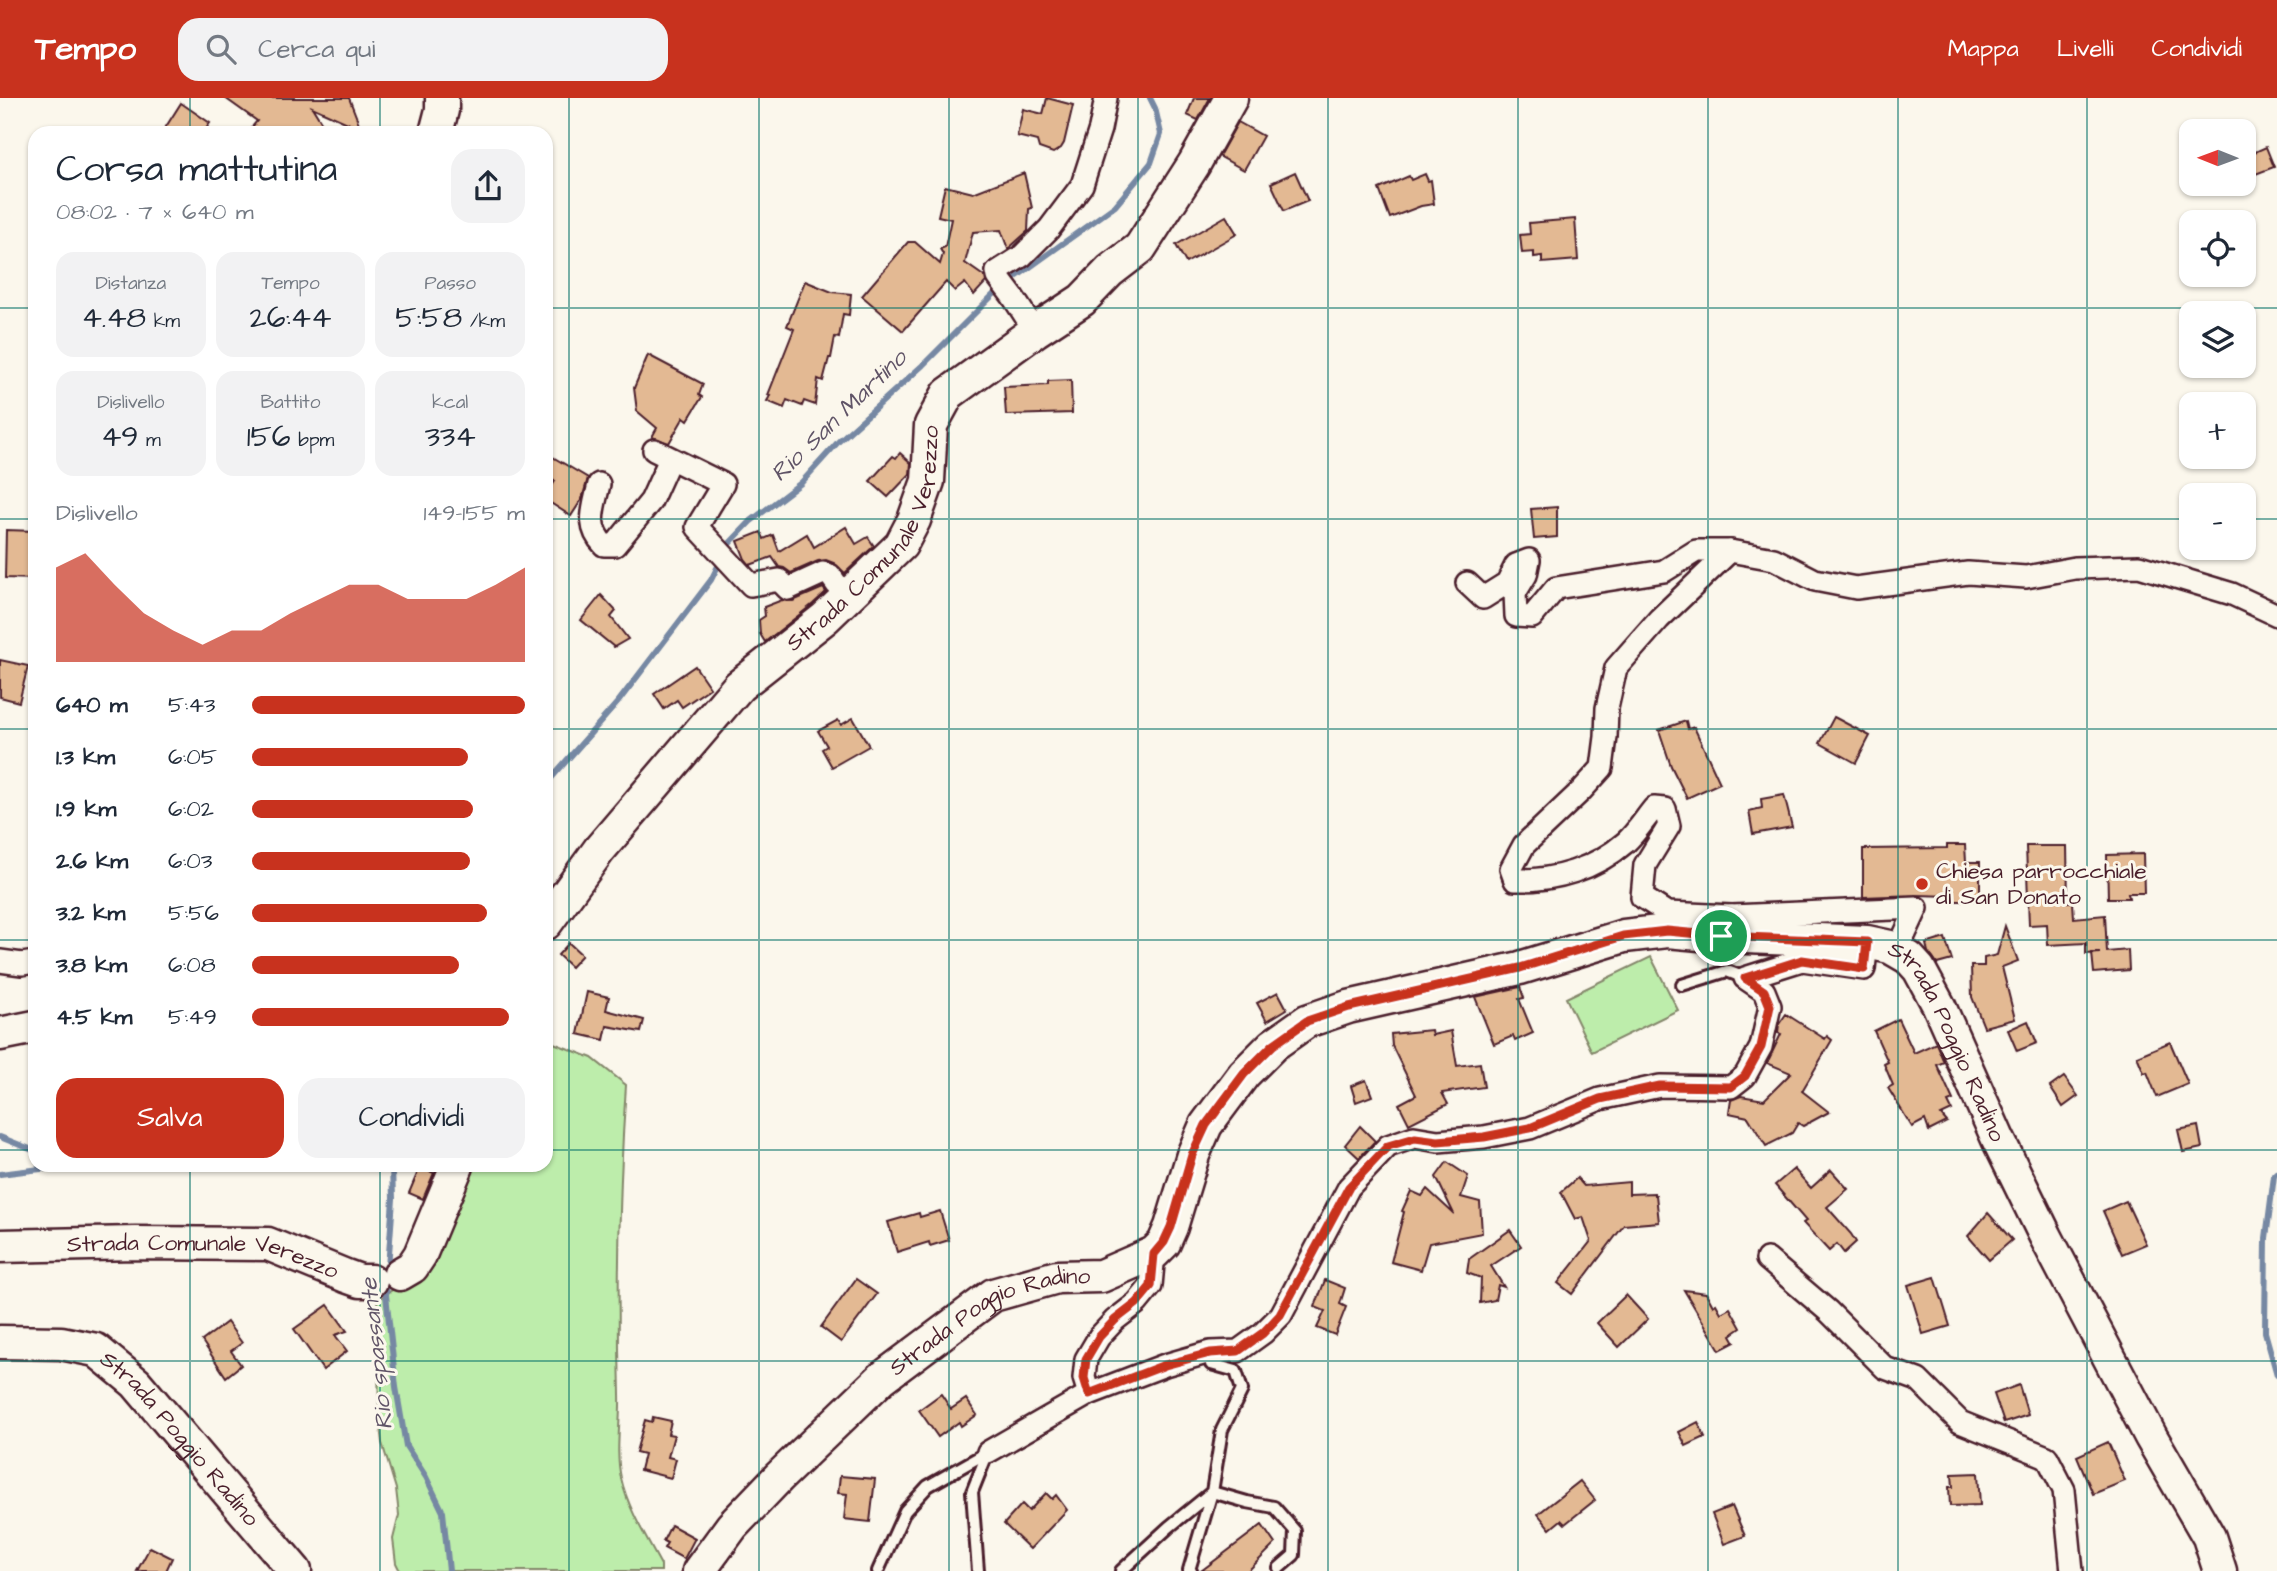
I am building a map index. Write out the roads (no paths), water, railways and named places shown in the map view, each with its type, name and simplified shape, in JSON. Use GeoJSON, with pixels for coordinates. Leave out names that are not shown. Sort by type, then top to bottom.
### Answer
{"type":"FeatureCollection","features":[{"type":"Feature","properties":{"kind":"street"},"geometry":{"type":"LineString","coordinates":[[438,126],[442,98]]}},
{"type":"Feature","properties":{"kind":"street"},"geometry":{"type":"LineString","coordinates":[[1035,331],[997,272],[1022,256],[1049,229],[1082,185],[1100,130],[1106,98]]}},
{"type":"Feature","properties":{"kind":"street","name":"Strada Comunale Verezzo"},"geometry":{"type":"LineString","coordinates":[[553,913],[599,849],[739,686],[825,618],[901,545],[914,520],[928,481],[931,425],[948,394],[1082,300],[1110,271],[1140,248],[1194,164],[1231,98]]}},
{"type":"Feature","properties":{"kind":"street"},"geometry":{"type":"LineString","coordinates":[[599,484],[592,522],[595,536],[604,545],[615,545],[651,501],[662,454],[723,484],[697,527],[751,585],[779,580],[788,589],[823,573],[830,575],[842,592],[855,589]]}},
{"type":"Feature","properties":{"kind":"street"},"geometry":{"type":"LineString","coordinates":[[1467,583],[1483,598],[1507,583],[1516,565],[1529,560],[1526,575],[1515,593],[1516,616],[1532,617],[1556,588],[1664,571],[1696,551],[1730,551],[1774,559],[1815,580],[1856,588],[1968,572],[2026,577],[2075,568],[2139,566],[2232,594],[2277,615]]}},
{"type":"Feature","properties":{"kind":"street"},"geometry":{"type":"LineString","coordinates":[[1730,551],[1659,619],[1616,668],[1607,708],[1602,768],[1524,845],[1511,869],[1515,880],[1536,880],[1583,870],[1626,842],[1654,808],[1665,809],[1669,826],[1645,865],[1642,897],[1667,913],[1727,926],[1917,908],[1903,938]]}},
{"type":"Feature","properties":{"kind":"street","name":"Strada Poggio Radino"},"geometry":{"type":"LineString","coordinates":[[699,1571],[732,1526],[882,1378],[993,1295],[1057,1277],[1101,1276],[1154,1254],[1171,1227],[1192,1155],[1206,1125],[1244,1074],[1273,1045],[1307,1021],[1349,1007],[1520,968],[1623,936],[1727,926],[1890,947],[1909,958],[1919,969],[1939,1006],[1998,1139],[2046,1237],[2151,1437],[2232,1571]]}},
{"type":"Feature","properties":{"kind":"street"},"geometry":{"type":"LineString","coordinates":[[1745,978],[1802,960],[1864,969],[1867,942]]}},
{"type":"Feature","properties":{"kind":"street"},"geometry":{"type":"LineString","coordinates":[[0,961],[28,963]]}},
{"type":"Feature","properties":{"kind":"street"},"geometry":{"type":"LineString","coordinates":[[988,1452],[1089,1394],[1165,1365],[1210,1353],[1238,1351],[1263,1333],[1280,1315],[1349,1187],[1388,1146],[1415,1138],[1438,1141],[1484,1137],[1530,1128],[1600,1099],[1660,1086],[1731,1087],[1745,1076],[1761,1047],[1770,1006],[1764,991],[1745,978]]}},
{"type":"Feature","properties":{"kind":"street"},"geometry":{"type":"LineString","coordinates":[[0,1034],[28,1028]]}},
{"type":"Feature","properties":{"kind":"street","name":"Strada Comunale Verezzo"},"geometry":{"type":"LineString","coordinates":[[0,1246],[268,1244],[360,1281],[385,1277],[412,1267],[420,1255],[455,1172]]}},
{"type":"Feature","properties":{"kind":"street"},"geometry":{"type":"LineString","coordinates":[[1089,1394],[1084,1378],[1086,1359],[1099,1337],[1137,1303],[1151,1286],[1154,1254]]}},
{"type":"Feature","properties":{"kind":"street"},"geometry":{"type":"LineString","coordinates":[[1767,1259],[1828,1311],[1885,1368],[1918,1380],[1960,1422],[2047,1457],[2064,1489],[2073,1571]]}},
{"type":"Feature","properties":{"kind":"street","name":"Strada Poggio Radino"},"geometry":{"type":"LineString","coordinates":[[0,1342],[61,1343],[96,1350],[136,1383],[295,1571]]}},
{"type":"Feature","properties":{"kind":"street"},"geometry":{"type":"LineString","coordinates":[[2209,1536],[2220,1571]]}},
{"type":"Feature","properties":{"kind":"lane"},"geometry":{"type":"LineString","coordinates":[[1682,985],[1727,971],[1745,978]]}},
{"type":"Feature","properties":{"kind":"lane"},"geometry":{"type":"LineString","coordinates":[[1191,1571],[1189,1570],[1212,1492],[1222,1430],[1242,1390],[1236,1371],[1211,1364],[1210,1353]]}},
{"type":"Feature","properties":{"kind":"lane"},"geometry":{"type":"LineString","coordinates":[[878,1571],[905,1511],[928,1486],[988,1452]]}},
{"type":"Feature","properties":{"kind":"lane"},"geometry":{"type":"LineString","coordinates":[[978,1571],[972,1492],[988,1452]]}},
{"type":"Feature","properties":{"kind":"lane"},"geometry":{"type":"LineString","coordinates":[[1212,1492],[1274,1507],[1295,1531],[1293,1555],[1279,1568]]}},
{"type":"Feature","properties":{"kind":"lane"},"geometry":{"type":"LineString","coordinates":[[1121,1571],[1212,1492]]}},
{"type":"Feature","properties":{"kind":"waterway","name":"Rio San Martino"},"geometry":{"type":"LineString","coordinates":[[726,551],[729,544],[751,521],[801,483],[839,441],[923,365],[998,290],[1115,206],[1151,163],[1161,134],[1150,98]]}},
{"type":"Feature","properties":{"kind":"waterway","name":"Rio San Martino"},"geometry":{"type":"LineString","coordinates":[[553,776],[618,702],[711,580],[721,560]]}},
{"type":"Feature","properties":{"kind":"waterway"},"geometry":{"type":"LineString","coordinates":[[0,1137],[28,1148]]}},
{"type":"Feature","properties":{"kind":"waterway"},"geometry":{"type":"LineString","coordinates":[[0,1174],[28,1171]]}},
{"type":"Feature","properties":{"kind":"waterway","name":"Rio spassante"},"geometry":{"type":"LineString","coordinates":[[392,1172],[393,1199],[386,1295],[396,1387],[406,1446],[426,1477],[443,1512],[449,1571]]}},
{"type":"Feature","properties":{"kind":"waterway"},"geometry":{"type":"LineString","coordinates":[[2277,1173],[2274,1176],[2266,1238],[2265,1332],[2277,1375]]}},
{"type":"Feature","properties":{"kind":"place","name":"Chiesa parrocchiale di San Donato"},"geometry":{"type":"Point","coordinates":[1922,884]}}]}
